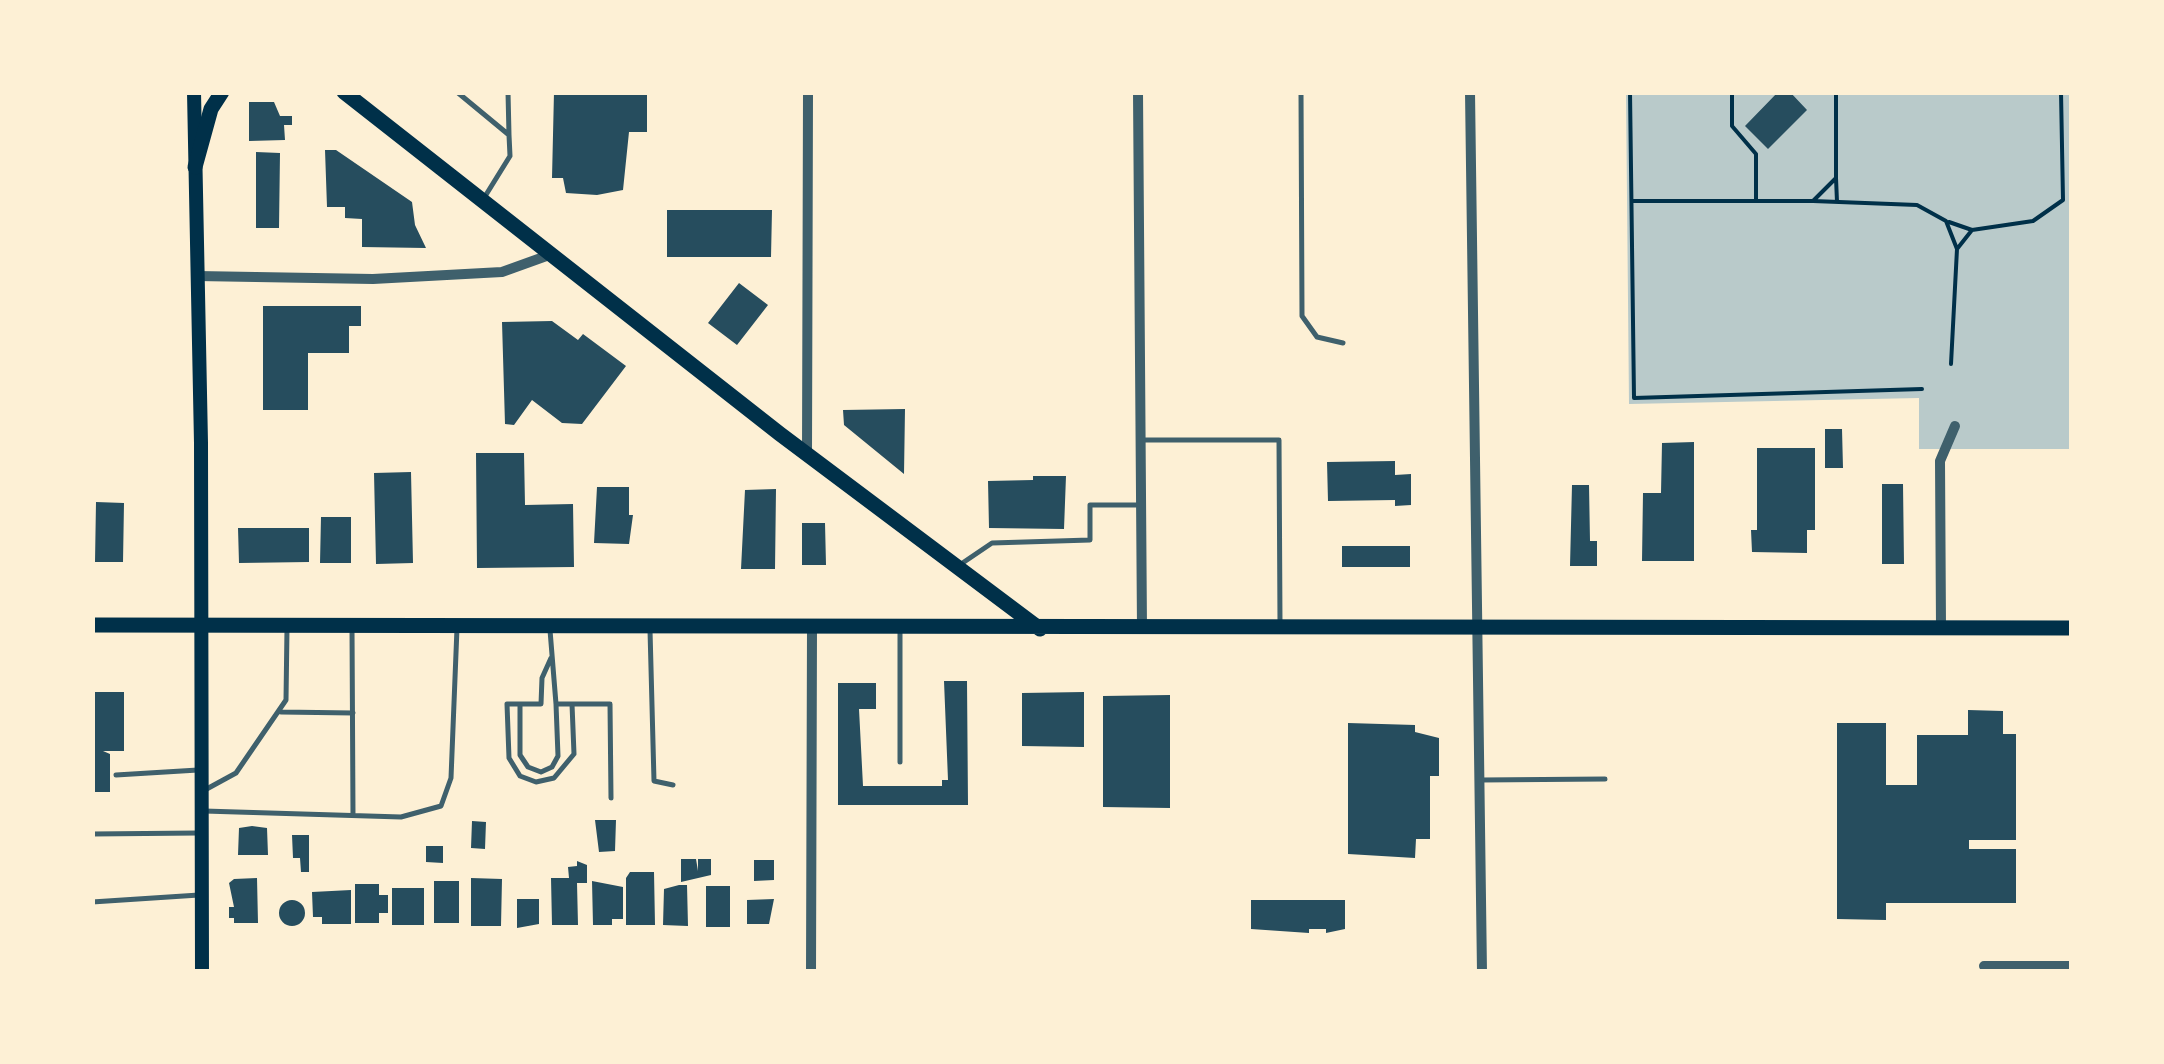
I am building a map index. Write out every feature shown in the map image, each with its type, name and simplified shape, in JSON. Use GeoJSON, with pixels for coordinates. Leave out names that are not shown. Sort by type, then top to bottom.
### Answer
{"type":"FeatureCollection","features":[{"type":"Feature","properties":{"kind":"main road"},"geometry":{"type":"LineString","coordinates":[[194,92],[202,624],[202,972]]}},
{"type":"Feature","properties":{"kind":"main road"},"geometry":{"type":"LineString","coordinates":[[196,167],[211,109],[222,92]]}},
{"type":"Feature","properties":{"kind":"main road"},"geometry":{"type":"LineString","coordinates":[[344,92],[806,454],[1040,629]]}},
{"type":"Feature","properties":{"kind":"main road"},"geometry":{"type":"LineString","coordinates":[[92,625],[2072,628]]}},
{"type":"Feature","properties":{"kind":"street"},"geometry":{"type":"LineString","coordinates":[[806,454],[808,92]]}},
{"type":"Feature","properties":{"kind":"street"},"geometry":{"type":"LineString","coordinates":[[1138,92],[1142,628]]}},
{"type":"Feature","properties":{"kind":"street"},"geometry":{"type":"LineString","coordinates":[[1470,92],[1482,972]]}},
{"type":"Feature","properties":{"kind":"street"},"geometry":{"type":"LineString","coordinates":[[197,276],[373,279],[502,272],[552,254]]}},
{"type":"Feature","properties":{"kind":"street"},"geometry":{"type":"LineString","coordinates":[[1941,628],[1940,460],[1955,426]]}},
{"type":"Feature","properties":{"kind":"street"},"geometry":{"type":"LineString","coordinates":[[811,972],[812,627]]}},
{"type":"Feature","properties":{"kind":"street"},"geometry":{"type":"LineString","coordinates":[[1984,966],[2072,966]]}},
{"type":"Feature","properties":{"kind":"lane"},"geometry":{"type":"LineString","coordinates":[[457,92],[508,135]]}},
{"type":"Feature","properties":{"kind":"lane"},"geometry":{"type":"LineString","coordinates":[[482,201],[510,156],[508,92]]}},
{"type":"Feature","properties":{"kind":"lane"},"geometry":{"type":"LineString","coordinates":[[1301,92],[1302,316],[1317,337],[1343,343]]}},
{"type":"Feature","properties":{"kind":"lane"},"geometry":{"type":"LineString","coordinates":[[1141,440],[1279,440],[1280,628]]}},
{"type":"Feature","properties":{"kind":"lane"},"geometry":{"type":"LineString","coordinates":[[957,567],[992,543],[1090,540],[1090,505],[1141,505]]}},
{"type":"Feature","properties":{"kind":"lane"},"geometry":{"type":"LineString","coordinates":[[202,791],[236,773],[286,700],[288,624]]}},
{"type":"Feature","properties":{"kind":"lane"},"geometry":{"type":"LineString","coordinates":[[352,625],[354,815]]}},
{"type":"Feature","properties":{"kind":"lane"},"geometry":{"type":"LineString","coordinates":[[202,811],[401,817],[441,806],[452,778],[457,625]]}},
{"type":"Feature","properties":{"kind":"lane"},"geometry":{"type":"LineString","coordinates":[[520,704],[520,755],[528,767],[541,772],[552,767],[558,756],[550,626]]}},
{"type":"Feature","properties":{"kind":"lane"},"geometry":{"type":"LineString","coordinates":[[650,627],[654,781],[673,786]]}},
{"type":"Feature","properties":{"kind":"lane"},"geometry":{"type":"LineString","coordinates":[[900,628],[900,762]]}},
{"type":"Feature","properties":{"kind":"lane"},"geometry":{"type":"LineString","coordinates":[[551,658],[542,678],[542,704],[506,704],[509,758],[520,776],[536,782],[554,778],[569,765],[574,754],[572,704]]}},
{"type":"Feature","properties":{"kind":"lane"},"geometry":{"type":"LineString","coordinates":[[556,704],[610,704],[611,798]]}},
{"type":"Feature","properties":{"kind":"lane"},"geometry":{"type":"LineString","coordinates":[[279,712],[352,713]]}},
{"type":"Feature","properties":{"kind":"lane"},"geometry":{"type":"LineString","coordinates":[[116,774],[202,770]]}},
{"type":"Feature","properties":{"kind":"lane"},"geometry":{"type":"LineString","coordinates":[[1481,780],[1605,778]]}},
{"type":"Feature","properties":{"kind":"lane"},"geometry":{"type":"LineString","coordinates":[[92,834],[201,833]]}},
{"type":"Feature","properties":{"kind":"lane"},"geometry":{"type":"LineString","coordinates":[[92,902],[202,895]]}},
{"type":"Feature","properties":{"kind":"path"},"geometry":{"type":"LineString","coordinates":[[1630,92],[1634,398],[1922,388]]}},
{"type":"Feature","properties":{"kind":"path"},"geometry":{"type":"LineString","coordinates":[[1732,92],[1732,126],[1756,154],[1756,201]]}},
{"type":"Feature","properties":{"kind":"path"},"geometry":{"type":"LineString","coordinates":[[1836,92],[1836,202]]}},
{"type":"Feature","properties":{"kind":"path"},"geometry":{"type":"LineString","coordinates":[[1630,201],[1918,205],[1972,230],[2033,221],[2063,200],[2061,92]]}},
{"type":"Feature","properties":{"kind":"path"},"geometry":{"type":"LineString","coordinates":[[1813,201],[1836,178]]}},
{"type":"Feature","properties":{"kind":"path"},"geometry":{"type":"LineString","coordinates":[[1946,220],[1957,249],[1951,364]]}},
{"type":"Feature","properties":{"kind":"path"},"geometry":{"type":"LineString","coordinates":[[1957,249],[1972,230]]}},
{"type":"Feature","properties":{"kind":"shaded area"},"geometry":{"type":"Polygon","coordinates":[[[1626,93],[2071,93],[2071,449],[1919,449],[1919,398],[1629,404],[1626,93]]]}},
{"type":"Feature","properties":{"kind":"building"},"geometry":{"type":"Polygon","coordinates":[[[554,92],[647,92],[647,132],[629,132],[623,190],[597,195],[566,193],[563,178],[552,178],[554,92]]]}},
{"type":"Feature","properties":{"kind":"building"},"geometry":{"type":"Polygon","coordinates":[[[1778,92],[1790,92],[1807,110],[1768,149],[1745,126],[1778,92]]]}},
{"type":"Feature","properties":{"kind":"building"},"geometry":{"type":"Polygon","coordinates":[[[249,102],[274,102],[280,116],[292,116],[292,125],[284,125],[285,140],[249,141],[249,102]]]}},
{"type":"Feature","properties":{"kind":"building"},"geometry":{"type":"Polygon","coordinates":[[[325,150],[336,150],[412,202],[415,225],[426,248],[362,247],[362,219],[345,218],[345,207],[327,207],[325,150]]]}},
{"type":"Feature","properties":{"kind":"building"},"geometry":{"type":"Polygon","coordinates":[[[256,152],[280,153],[279,228],[256,228],[256,152]]]}},
{"type":"Feature","properties":{"kind":"building"},"geometry":{"type":"Polygon","coordinates":[[[667,210],[772,210],[771,257],[667,257],[667,210]]]}},
{"type":"Feature","properties":{"kind":"building"},"geometry":{"type":"Polygon","coordinates":[[[739,283],[768,305],[737,345],[708,323],[739,283]]]}},
{"type":"Feature","properties":{"kind":"building"},"geometry":{"type":"Polygon","coordinates":[[[263,306],[361,306],[361,326],[349,326],[349,353],[308,353],[308,410],[263,410],[263,306]]]}},
{"type":"Feature","properties":{"kind":"building"},"geometry":{"type":"Polygon","coordinates":[[[552,321],[578,340],[583,334],[626,366],[582,424],[562,423],[532,400],[514,425],[505,424],[502,322],[552,321]]]}},
{"type":"Feature","properties":{"kind":"building"},"geometry":{"type":"Polygon","coordinates":[[[905,409],[904,474],[844,425],[843,410],[905,409]]]}},
{"type":"Feature","properties":{"kind":"building"},"geometry":{"type":"Polygon","coordinates":[[[1825,429],[1842,429],[1843,468],[1825,468],[1825,429]]]}},
{"type":"Feature","properties":{"kind":"building"},"geometry":{"type":"Polygon","coordinates":[[[1694,442],[1694,561],[1642,561],[1643,493],[1661,493],[1662,443],[1694,442]]]}},
{"type":"Feature","properties":{"kind":"building"},"geometry":{"type":"Polygon","coordinates":[[[1757,448],[1815,448],[1815,530],[1807,530],[1807,553],[1752,552],[1751,530],[1757,530],[1757,448]]]}},
{"type":"Feature","properties":{"kind":"building"},"geometry":{"type":"Polygon","coordinates":[[[476,453],[524,453],[525,505],[573,504],[574,567],[477,568],[476,453]]]}},
{"type":"Feature","properties":{"kind":"building"},"geometry":{"type":"Polygon","coordinates":[[[1395,461],[1395,475],[1411,474],[1411,505],[1395,506],[1395,500],[1328,501],[1327,462],[1395,461]]]}},
{"type":"Feature","properties":{"kind":"building"},"geometry":{"type":"Polygon","coordinates":[[[411,472],[413,563],[376,564],[374,473],[411,472]]]}},
{"type":"Feature","properties":{"kind":"building"},"geometry":{"type":"Polygon","coordinates":[[[1033,476],[1066,476],[1064,529],[989,528],[988,481],[1033,480],[1033,476]]]}},
{"type":"Feature","properties":{"kind":"building"},"geometry":{"type":"Polygon","coordinates":[[[1882,484],[1903,484],[1904,564],[1882,564],[1882,484]]]}},
{"type":"Feature","properties":{"kind":"building"},"geometry":{"type":"Polygon","coordinates":[[[1572,485],[1589,485],[1590,541],[1597,541],[1597,566],[1570,566],[1572,485]]]}},
{"type":"Feature","properties":{"kind":"building"},"geometry":{"type":"Polygon","coordinates":[[[597,487],[629,487],[629,515],[633,515],[629,544],[594,543],[597,487]]]}},
{"type":"Feature","properties":{"kind":"building"},"geometry":{"type":"Polygon","coordinates":[[[776,489],[775,569],[741,569],[745,490],[776,489]]]}},
{"type":"Feature","properties":{"kind":"building"},"geometry":{"type":"Polygon","coordinates":[[[96,502],[124,503],[123,562],[95,562],[96,502]]]}},
{"type":"Feature","properties":{"kind":"building"},"geometry":{"type":"Polygon","coordinates":[[[321,517],[351,517],[351,563],[320,563],[321,517]]]}},
{"type":"Feature","properties":{"kind":"building"},"geometry":{"type":"Polygon","coordinates":[[[802,523],[825,523],[826,565],[802,565],[802,523]]]}},
{"type":"Feature","properties":{"kind":"building"},"geometry":{"type":"Polygon","coordinates":[[[238,528],[309,528],[309,562],[239,563],[238,528]]]}},
{"type":"Feature","properties":{"kind":"building"},"geometry":{"type":"Polygon","coordinates":[[[1342,546],[1410,546],[1410,567],[1342,567],[1342,546]]]}},
{"type":"Feature","properties":{"kind":"building"},"geometry":{"type":"Polygon","coordinates":[[[944,681],[967,681],[968,805],[838,805],[838,683],[876,683],[876,709],[859,709],[863,786],[942,786],[942,780],[948,780],[944,681]]]}},
{"type":"Feature","properties":{"kind":"building"},"geometry":{"type":"Polygon","coordinates":[[[92,692],[124,692],[124,751],[103,751],[110,754],[110,792],[92,792],[92,692]]]}},
{"type":"Feature","properties":{"kind":"building"},"geometry":{"type":"Polygon","coordinates":[[[1084,692],[1084,747],[1022,746],[1022,693],[1084,692]]]}},
{"type":"Feature","properties":{"kind":"building"},"geometry":{"type":"Polygon","coordinates":[[[1170,695],[1170,808],[1103,807],[1103,696],[1170,695]]]}},
{"type":"Feature","properties":{"kind":"building"},"geometry":{"type":"Polygon","coordinates":[[[1968,710],[2003,711],[2003,734],[2016,734],[2016,840],[1969,840],[1969,849],[2016,849],[2016,903],[1886,903],[1886,920],[1837,919],[1837,723],[1886,723],[1886,785],[1917,785],[1917,735],[1968,735],[1968,710]]]}},
{"type":"Feature","properties":{"kind":"building"},"geometry":{"type":"Polygon","coordinates":[[[1348,723],[1415,725],[1415,732],[1439,738],[1439,776],[1430,776],[1430,839],[1416,839],[1415,858],[1348,854],[1348,723]]]}},
{"type":"Feature","properties":{"kind":"building"},"geometry":{"type":"Polygon","coordinates":[[[595,820],[616,820],[615,851],[599,852],[595,820]]]}},
{"type":"Feature","properties":{"kind":"building"},"geometry":{"type":"Polygon","coordinates":[[[472,821],[486,822],[485,849],[471,848],[472,821]]]}},
{"type":"Feature","properties":{"kind":"building"},"geometry":{"type":"Polygon","coordinates":[[[239,828],[267,828],[268,855],[238,855],[239,828]]]}},
{"type":"Feature","properties":{"kind":"building"},"geometry":{"type":"Polygon","coordinates":[[[292,835],[309,835],[309,872],[301,872],[300,858],[293,858],[292,835]]]}},
{"type":"Feature","properties":{"kind":"building"},"geometry":{"type":"Polygon","coordinates":[[[426,846],[443,846],[443,863],[426,862],[426,846]]]}},
{"type":"Feature","properties":{"kind":"building"},"geometry":{"type":"Polygon","coordinates":[[[681,859],[696,859],[698,871],[698,859],[711,859],[711,875],[681,882],[681,859]]]}},
{"type":"Feature","properties":{"kind":"building"},"geometry":{"type":"Polygon","coordinates":[[[754,860],[774,860],[774,880],[754,881],[754,860]]]}},
{"type":"Feature","properties":{"kind":"building"},"geometry":{"type":"Polygon","coordinates":[[[577,861],[587,865],[587,883],[577,883],[578,925],[552,925],[551,878],[569,878],[568,867],[577,866],[577,861]]]}},
{"type":"Feature","properties":{"kind":"building"},"geometry":{"type":"Polygon","coordinates":[[[630,872],[654,872],[655,925],[626,925],[626,878],[630,872]]]}},
{"type":"Feature","properties":{"kind":"building"},"geometry":{"type":"Polygon","coordinates":[[[257,878],[258,923],[234,923],[234,918],[229,918],[229,907],[234,907],[229,883],[234,879],[257,878]]]}},
{"type":"Feature","properties":{"kind":"building"},"geometry":{"type":"Polygon","coordinates":[[[471,878],[502,879],[501,926],[471,926],[471,878]]]}},
{"type":"Feature","properties":{"kind":"building"},"geometry":{"type":"Polygon","coordinates":[[[434,881],[459,881],[459,923],[434,923],[434,881]]]}},
{"type":"Feature","properties":{"kind":"building"},"geometry":{"type":"Polygon","coordinates":[[[592,881],[623,887],[623,919],[612,919],[612,925],[593,925],[592,881]]]}},
{"type":"Feature","properties":{"kind":"building"},"geometry":{"type":"Polygon","coordinates":[[[355,884],[379,884],[379,895],[388,895],[388,913],[379,913],[379,923],[355,923],[355,884]]]}},
{"type":"Feature","properties":{"kind":"building"},"geometry":{"type":"Polygon","coordinates":[[[687,885],[688,926],[663,925],[664,889],[687,885]]]}},
{"type":"Feature","properties":{"kind":"building"},"geometry":{"type":"Polygon","coordinates":[[[706,886],[730,886],[730,927],[706,927],[706,886]]]}},
{"type":"Feature","properties":{"kind":"building"},"geometry":{"type":"Polygon","coordinates":[[[392,888],[424,888],[424,925],[392,925],[392,888]]]}},
{"type":"Feature","properties":{"kind":"building"},"geometry":{"type":"Polygon","coordinates":[[[351,890],[351,924],[322,924],[322,917],[313,917],[312,892],[351,890]]]}},
{"type":"Feature","properties":{"kind":"building"},"geometry":{"type":"Polygon","coordinates":[[[517,899],[539,899],[539,924],[517,928],[517,899]]]}},
{"type":"Feature","properties":{"kind":"building"},"geometry":{"type":"Polygon","coordinates":[[[774,899],[769,924],[747,924],[747,900],[774,899]]]}},
{"type":"Feature","properties":{"kind":"building"},"geometry":{"type":"Polygon","coordinates":[[[292,900],[302,903],[302,923],[292,926],[282,923],[279,913],[282,903],[292,900]]]}},
{"type":"Feature","properties":{"kind":"building"},"geometry":{"type":"Polygon","coordinates":[[[1251,900],[1345,900],[1345,929],[1326,933],[1326,929],[1309,929],[1309,933],[1251,929],[1251,900]]]}}]}
